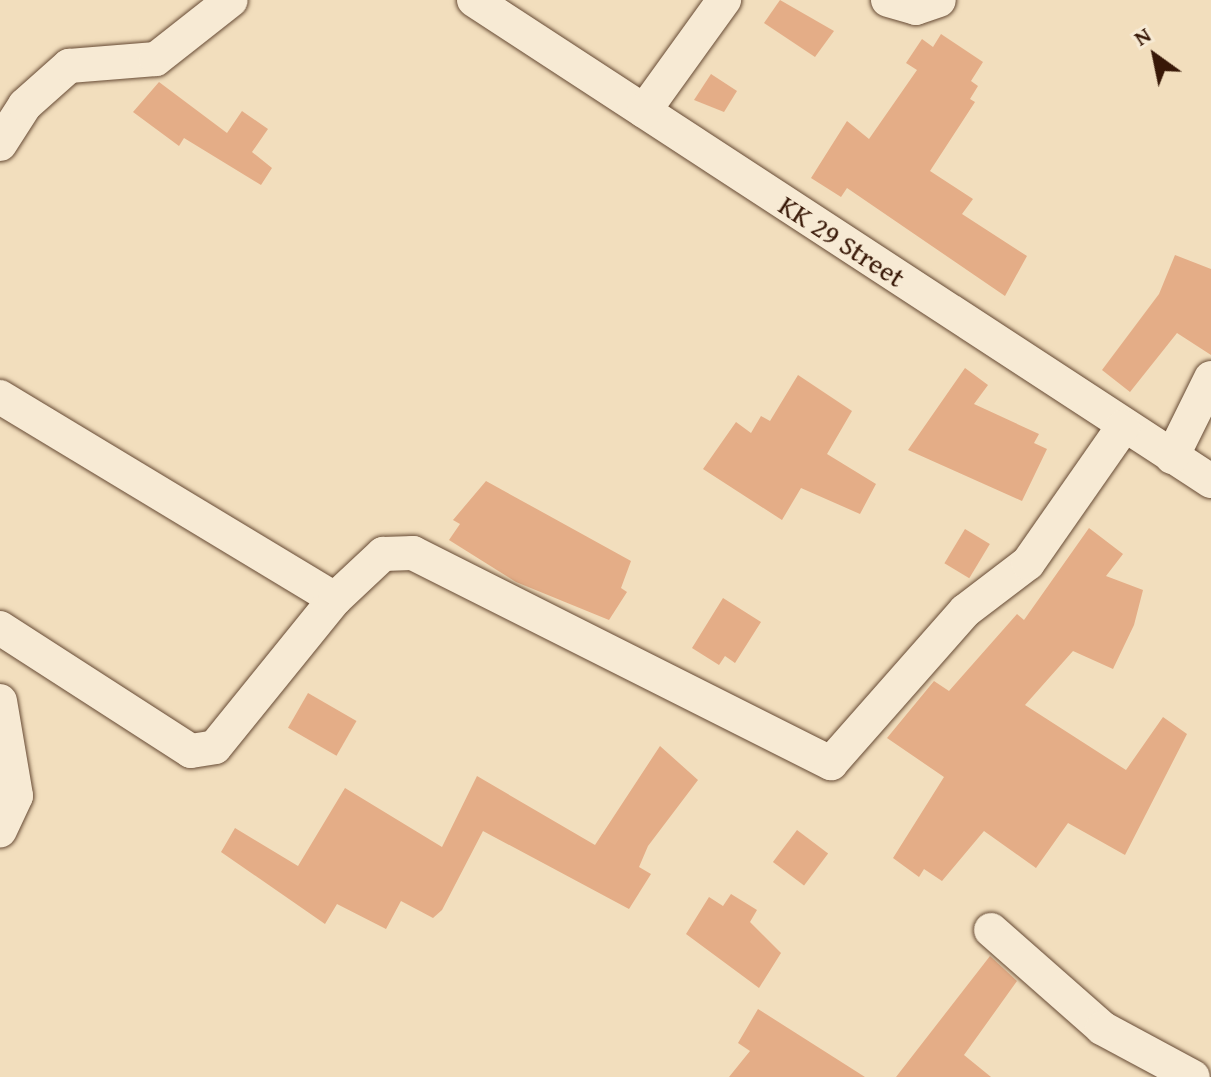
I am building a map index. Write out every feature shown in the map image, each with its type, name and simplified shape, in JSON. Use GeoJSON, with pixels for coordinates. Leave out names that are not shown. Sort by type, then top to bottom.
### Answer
{"type":"FeatureCollection","features":[{"type":"Feature","properties":{"kind":"street"},"geometry":{"type":"LineString","coordinates":[[0,144],[25,105],[69,66],[156,59],[231,0]]}},
{"type":"Feature","properties":{"kind":"street","name":"KK 29 Street"},"geometry":{"type":"LineString","coordinates":[[474,0],[1123,427],[1211,481]]}},
{"type":"Feature","properties":{"kind":"street"},"geometry":{"type":"LineString","coordinates":[[644,111],[724,0]]}},
{"type":"Feature","properties":{"kind":"street"},"geometry":{"type":"LineString","coordinates":[[888,0],[916,8],[939,0]]}},
{"type":"Feature","properties":{"kind":"street"},"geometry":{"type":"LineString","coordinates":[[1172,457],[1211,378]]}},
{"type":"Feature","properties":{"kind":"street"},"geometry":{"type":"LineString","coordinates":[[0,397],[335,599]]}},
{"type":"Feature","properties":{"kind":"street"},"geometry":{"type":"LineString","coordinates":[[0,628],[191,751],[229,738],[335,599],[383,554],[413,553],[831,763],[965,611],[1028,563],[1123,427]]}},
{"type":"Feature","properties":{"kind":"street"},"geometry":{"type":"LineString","coordinates":[[0,701],[16,796],[0,830]]}},
{"type":"Feature","properties":{"kind":"street"},"geometry":{"type":"LineString","coordinates":[[991,930],[1102,1028],[1193,1077]]}},
{"type":"Feature","properties":{"kind":"building"},"geometry":{"type":"Polygon","coordinates":[[[780,0],[834,31],[815,57],[764,23],[780,0]]]}},
{"type":"Feature","properties":{"kind":"building"},"geometry":{"type":"Polygon","coordinates":[[[941,34],[983,62],[971,81],[978,86],[970,99],[975,102],[930,171],[973,199],[962,214],[1027,256],[1005,296],[847,188],[841,197],[811,178],[847,121],[869,139],[917,70],[906,63],[922,39],[933,47],[941,34]]]}},
{"type":"Feature","properties":{"kind":"building"},"geometry":{"type":"Polygon","coordinates":[[[711,74],[737,91],[724,112],[694,100],[711,74]]]}},
{"type":"Feature","properties":{"kind":"building"},"geometry":{"type":"Polygon","coordinates":[[[159,82],[227,133],[242,111],[268,129],[252,152],[272,168],[261,185],[184,138],[179,146],[133,112],[159,82]]]}},
{"type":"Feature","properties":{"kind":"building"},"geometry":{"type":"Polygon","coordinates":[[[1175,255],[1211,269],[1211,355],[1177,333],[1130,392],[1102,370],[1159,294],[1175,255]]]}},
{"type":"Feature","properties":{"kind":"building"},"geometry":{"type":"Polygon","coordinates":[[[965,368],[988,385],[974,404],[1039,434],[1034,443],[1047,449],[1022,501],[908,450],[965,368]]]}},
{"type":"Feature","properties":{"kind":"building"},"geometry":{"type":"Polygon","coordinates":[[[798,375],[852,411],[827,454],[876,484],[860,514],[801,488],[782,520],[703,469],[736,422],[751,433],[761,416],[770,421],[798,375]]]}},
{"type":"Feature","properties":{"kind":"building"},"geometry":{"type":"Polygon","coordinates":[[[486,481],[631,561],[621,588],[627,592],[609,620],[516,582],[449,540],[460,524],[453,520],[486,481]]]}},
{"type":"Feature","properties":{"kind":"building"},"geometry":{"type":"Polygon","coordinates":[[[1089,528],[1123,554],[1106,576],[1143,590],[1134,625],[1113,669],[1073,651],[1025,705],[1126,770],[1163,717],[1187,734],[1125,855],[1068,823],[1036,868],[984,831],[942,881],[924,869],[919,877],[893,858],[944,777],[887,738],[934,681],[949,691],[1017,614],[1024,620],[1089,528]]]}},
{"type":"Feature","properties":{"kind":"building"},"geometry":{"type":"Polygon","coordinates":[[[965,529],[990,544],[969,578],[944,563],[965,529]]]}},
{"type":"Feature","properties":{"kind":"building"},"geometry":{"type":"Polygon","coordinates":[[[723,598],[761,622],[735,663],[725,656],[719,665],[692,648],[723,598]]]}},
{"type":"Feature","properties":{"kind":"building"},"geometry":{"type":"Polygon","coordinates":[[[308,693],[356,721],[336,756],[288,728],[308,693]]]}},
{"type":"Feature","properties":{"kind":"building"},"geometry":{"type":"Polygon","coordinates":[[[660,746],[698,780],[648,846],[639,867],[651,874],[629,909],[483,831],[442,910],[433,918],[401,901],[386,929],[337,904],[325,924],[221,852],[235,828],[298,866],[345,788],[442,847],[477,776],[595,845],[660,746]]]}},
{"type":"Feature","properties":{"kind":"building"},"geometry":{"type":"Polygon","coordinates":[[[797,830],[828,853],[804,885],[773,862],[797,830]]]}},
{"type":"Feature","properties":{"kind":"building"},"geometry":{"type":"Polygon","coordinates":[[[731,894],[757,910],[750,922],[781,953],[759,988],[686,934],[709,897],[723,906],[731,894]]]}},
{"type":"Feature","properties":{"kind":"building"},"geometry":{"type":"Polygon","coordinates":[[[990,956],[1017,981],[964,1055],[991,1077],[896,1077],[990,956]]]}},
{"type":"Feature","properties":{"kind":"building"},"geometry":{"type":"Polygon","coordinates":[[[758,1009],[865,1077],[729,1077],[750,1051],[738,1043],[758,1009]]]}}]}
